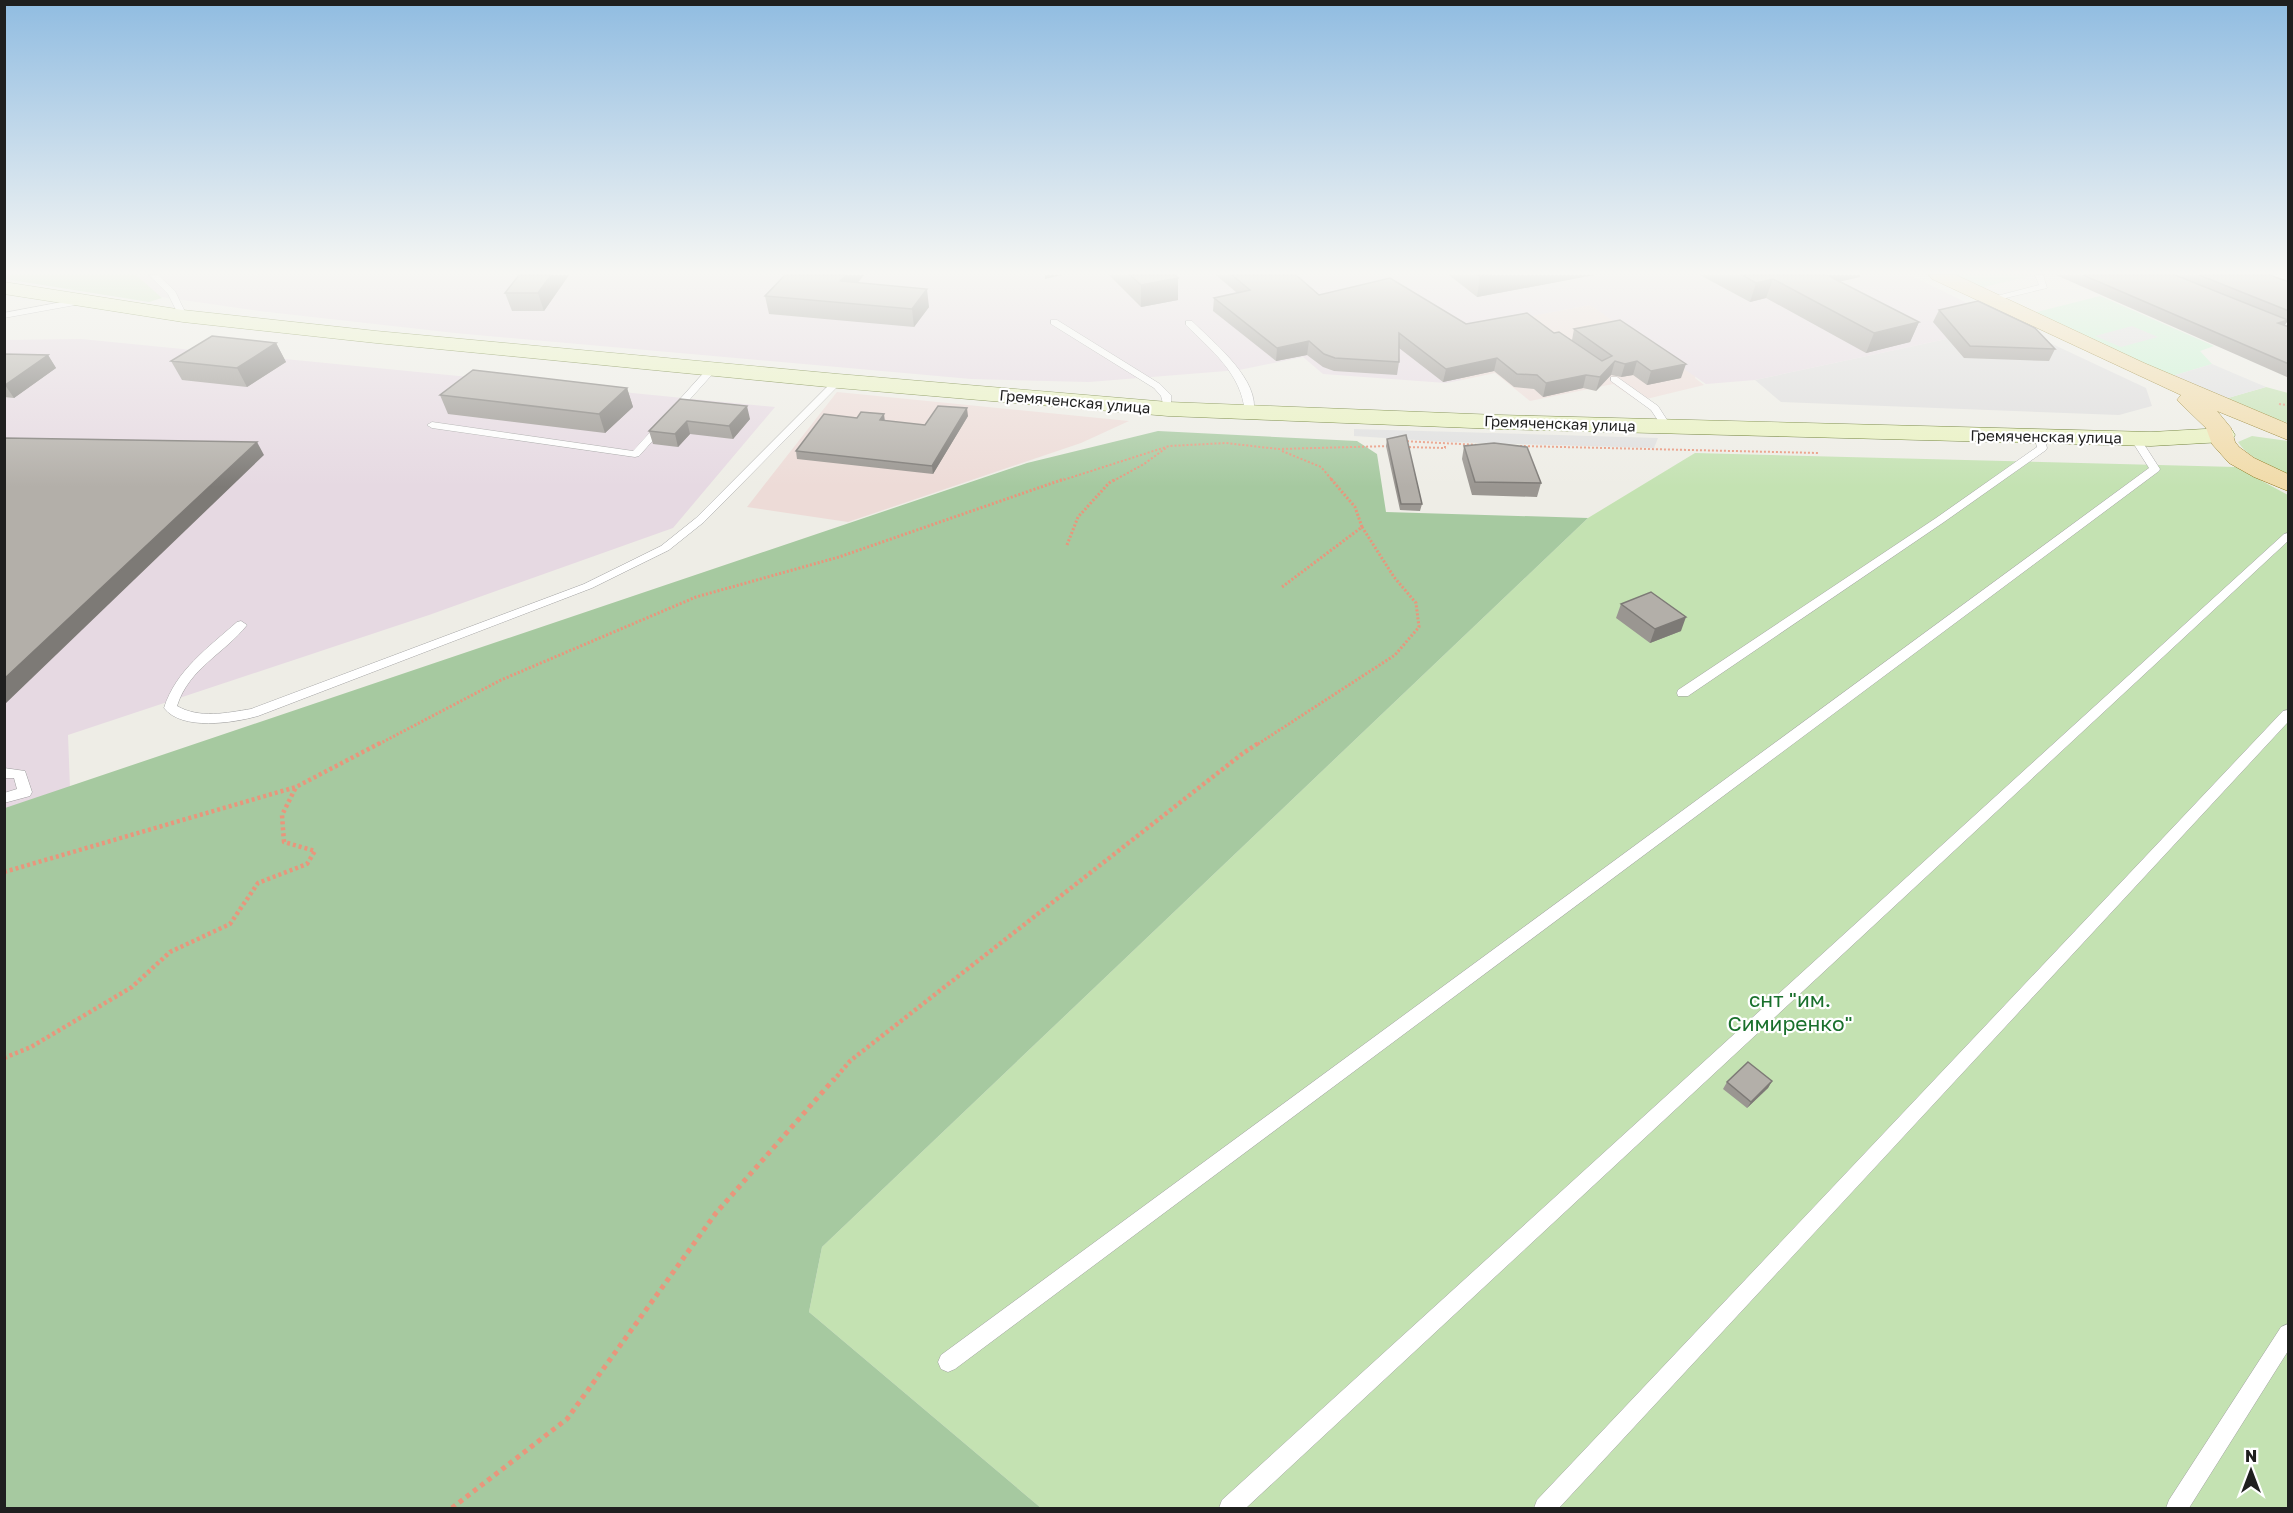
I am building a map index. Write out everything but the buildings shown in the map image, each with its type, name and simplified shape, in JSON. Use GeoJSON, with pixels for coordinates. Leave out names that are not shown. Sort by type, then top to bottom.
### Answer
{"type":"FeatureCollection","features":[{"type":"Feature","properties":{"kind":"main road","name":"Гремяченская улица"},"geometry":{"type":"LineString","coordinates":[[479,346],[838,381],[1168,409],[1666,426],[2143,438]]}},
{"type":"Feature","properties":{"kind":"main road"},"geometry":{"type":"LineString","coordinates":[[2088,346],[2288,434]]}},
{"type":"Feature","properties":{"kind":"main road"},"geometry":{"type":"LineString","coordinates":[[2136,368],[2192,402],[2205,413],[2223,435],[2223,444],[2240,459]]}},
{"type":"Feature","properties":{"kind":"main road"},"geometry":{"type":"LineString","coordinates":[[2143,438],[2223,435],[2246,429],[2288,434]]}},
{"type":"Feature","properties":{"kind":"main road"},"geometry":{"type":"LineString","coordinates":[[2143,438],[2196,445],[2240,459],[2289,483]]}},
{"type":"Feature","properties":{"kind":"lane"},"geometry":{"type":"LineString","coordinates":[[1092,346],[1157,386],[1166,395],[1168,409]]}},
{"type":"Feature","properties":{"kind":"lane"},"geometry":{"type":"LineString","coordinates":[[1210,346],[1244,382],[1250,398],[1250,412]]}},
{"type":"Feature","properties":{"kind":"lane"},"geometry":{"type":"LineString","coordinates":[[432,425],[635,454],[712,369]]}},
{"type":"Feature","properties":{"kind":"lane"},"geometry":{"type":"LineString","coordinates":[[1614,379],[1655,408],[1666,426]]}},
{"type":"Feature","properties":{"kind":"lane"},"geometry":{"type":"LineString","coordinates":[[241,626],[184,677],[172,695],[170,708],[180,715],[201,719],[226,718],[253,713],[588,586],[632,566],[664,548],[700,520],[838,381]]}},
{"type":"Feature","properties":{"kind":"lane"},"geometry":{"type":"LineString","coordinates":[[1683,693],[2042,448],[2039,436]]}},
{"type":"Feature","properties":{"kind":"lane"},"geometry":{"type":"LineString","coordinates":[[948,1362],[2155,469],[2143,438]]}},
{"type":"Feature","properties":{"kind":"lane"},"geometry":{"type":"LineString","coordinates":[[1230,1509],[2289,536]]}},
{"type":"Feature","properties":{"kind":"lane"},"geometry":{"type":"LineString","coordinates":[[1545,1509],[2289,714]]}},
{"type":"Feature","properties":{"kind":"lane"},"geometry":{"type":"LineString","coordinates":[[4,773],[20,774],[25,792],[4,798]]}},
{"type":"Feature","properties":{"kind":"lane"},"geometry":{"type":"LineString","coordinates":[[2177,1509],[2289,1334]]}},
{"type":"Feature","properties":{"kind":"path"},"geometry":{"type":"LineString","coordinates":[[4,872],[296,787],[501,680],[696,597],[840,557],[1120,460],[1169,446],[1226,443],[1278,449],[1388,446],[1445,448],[1445,444]]}},
{"type":"Feature","properties":{"kind":"path"},"geometry":{"type":"LineString","coordinates":[[1067,546],[1078,517],[1109,483],[1144,464],[1169,446]]}},
{"type":"Feature","properties":{"kind":"path"},"geometry":{"type":"LineString","coordinates":[[452,1509],[567,1419],[716,1213],[850,1061],[1242,754],[1395,655],[1419,627],[1416,603],[1394,577],[1362,527],[1354,507],[1322,467],[1278,449]]}},
{"type":"Feature","properties":{"kind":"path"},"geometry":{"type":"LineString","coordinates":[[1282,587],[1362,527]]}},
{"type":"Feature","properties":{"kind":"path"},"geometry":{"type":"LineString","coordinates":[[4,1058],[31,1047],[132,987],[170,952],[230,924],[258,883],[307,864],[315,851],[284,842],[282,815],[296,787]]}},
{"type":"Feature","properties":{"kind":"shaded area"},"geometry":{"type":"Polygon","coordinates":[[[4,346],[148,346],[775,407],[673,528],[429,615],[68,735],[70,788],[5,810],[4,346]]]}},
{"type":"Feature","properties":{"kind":"shaded area"},"geometry":{"type":"Polygon","coordinates":[[[596,346],[1418,346],[1462,380],[1446,383],[1323,374],[1303,357],[1239,370],[1089,382],[971,379],[596,346]]]}},
{"type":"Feature","properties":{"kind":"shaded area"},"geometry":{"type":"Polygon","coordinates":[[[1417,346],[1651,346],[1696,375],[1695,378],[1704,385],[1638,401],[1613,384],[1530,401],[1495,373],[1462,380],[1417,346]]]}},
{"type":"Feature","properties":{"kind":"shaded area"},"geometry":{"type":"Polygon","coordinates":[[[1650,346],[1916,346],[1755,380],[1706,384],[1650,346]]]}},
{"type":"Feature","properties":{"kind":"shaded area"},"geometry":{"type":"Polygon","coordinates":[[[1916,346],[2056,346],[2146,388],[2152,406],[2119,415],[1781,402],[1755,380],[1916,346]]]}},
{"type":"Feature","properties":{"kind":"shaded area"},"geometry":{"type":"Polygon","coordinates":[[[2212,364],[2266,387],[2221,400],[2169,377],[2212,364]]]}},
{"type":"Feature","properties":{"kind":"shaded area"},"geometry":{"type":"Polygon","coordinates":[[[837,392],[1129,421],[1081,443],[848,522],[747,507],[837,392]]]}},
{"type":"Feature","properties":{"kind":"shaded area"},"geometry":{"type":"Polygon","coordinates":[[[1354,429],[1658,438],[1654,448],[1447,442],[1354,436],[1354,429]]]}},
{"type":"Feature","properties":{"kind":"green space"},"geometry":{"type":"Polygon","coordinates":[[[2102,346],[2214,346],[2200,351],[2212,364],[2169,377],[2102,346]]]}},
{"type":"Feature","properties":{"kind":"green space"},"geometry":{"type":"Polygon","coordinates":[[[2266,387],[2288,393],[2288,423],[2221,400],[2266,387]]]}},
{"type":"Feature","properties":{"kind":"green space"},"geometry":{"type":"Polygon","coordinates":[[[1158,431],[1357,441],[1377,454],[1386,512],[1588,518],[822,1247],[809,1312],[1041,1508],[5,1508],[5,808],[1027,463],[1158,431]]]}},
{"type":"Feature","properties":{"kind":"green space"},"geometry":{"type":"Polygon","coordinates":[[[2252,436],[2288,441],[2288,475],[2254,458],[2238,442],[2252,436]]]}},
{"type":"Feature","properties":{"kind":"green space","name":"снт \"им. Симиренко\""},"geometry":{"type":"Polygon","coordinates":[[[1695,453],[2236,467],[2288,495],[2288,1508],[1041,1508],[809,1312],[822,1247],[1588,518],[1695,453]]]}}]}
